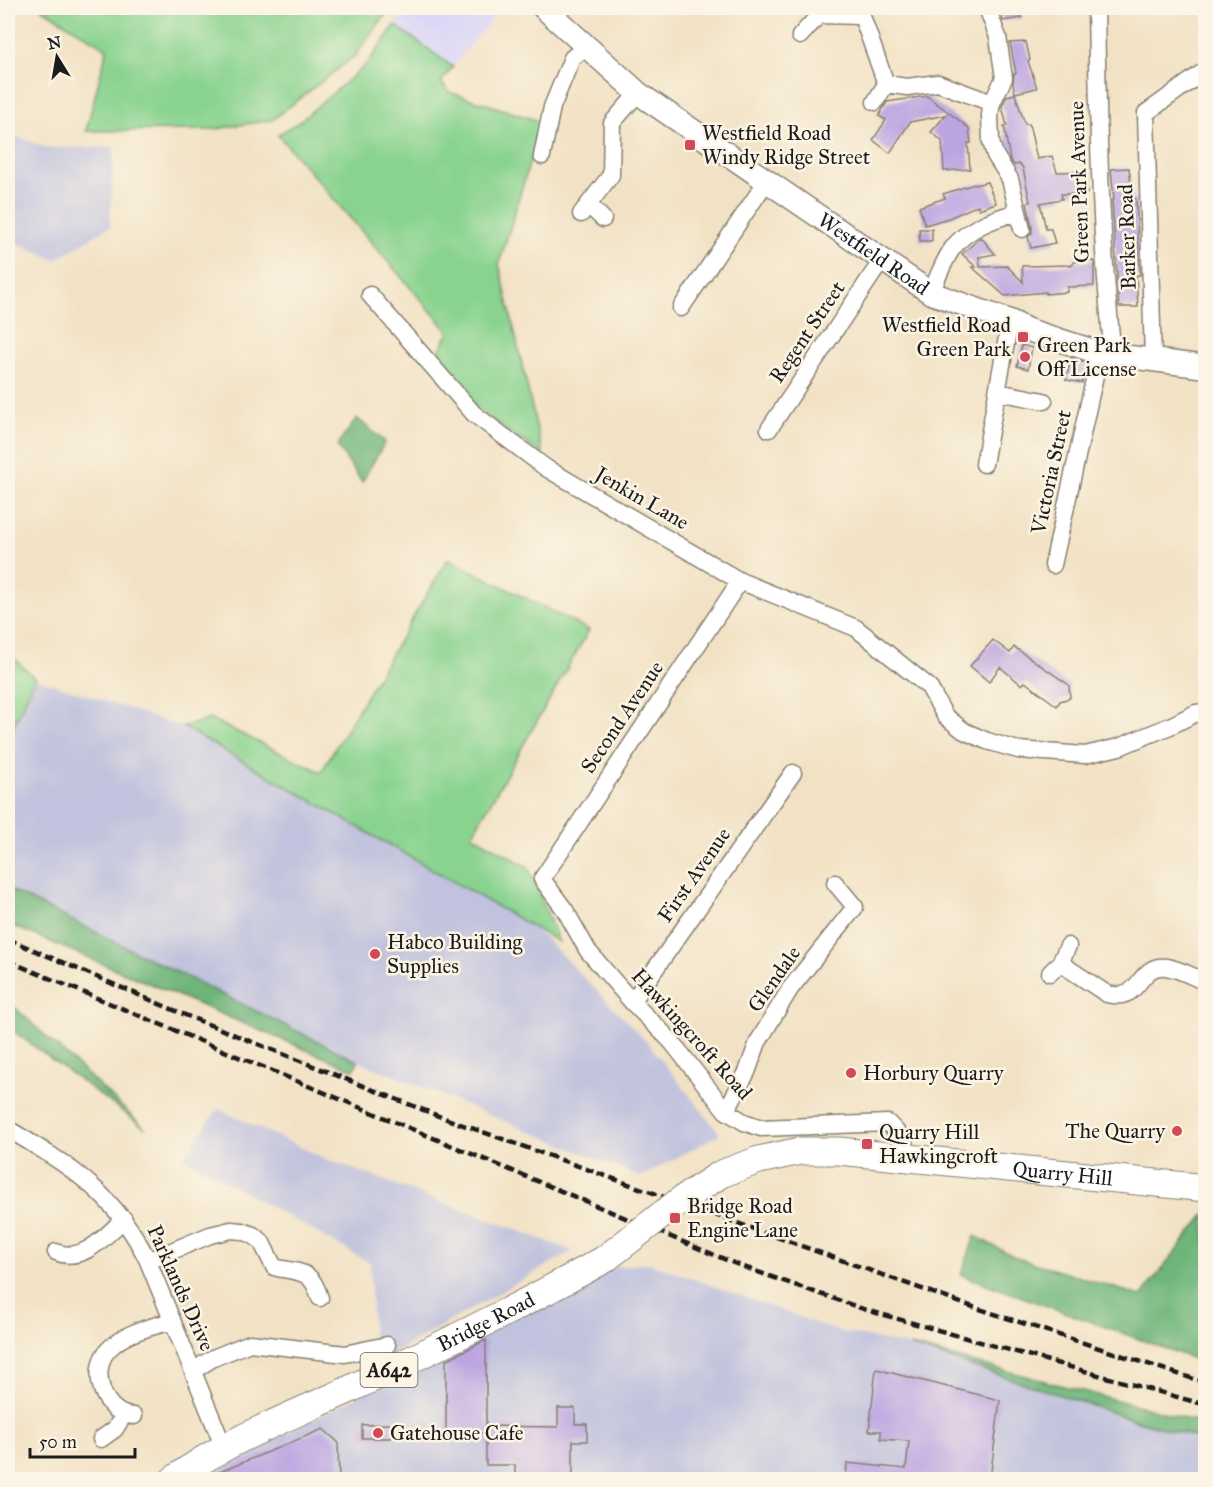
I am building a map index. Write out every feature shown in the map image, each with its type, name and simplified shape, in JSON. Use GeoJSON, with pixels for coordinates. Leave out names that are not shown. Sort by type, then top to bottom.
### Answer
{"type":"FeatureCollection","features":[{"type":"Feature","properties":{"kind":"highway","name":"Quarry Hill"},"geometry":{"type":"LineString","coordinates":[[605,1259],[681,1200],[721,1174],[759,1160],[800,1151],[839,1151],[1206,1188]]}},
{"type":"Feature","properties":{"kind":"highway","name":"Bridge Road"},"geometry":{"type":"LineString","coordinates":[[173,1479],[224,1448],[425,1353],[605,1259]]}},
{"type":"Feature","properties":{"kind":"main road","name":"Westfield Road"},"geometry":{"type":"LineString","coordinates":[[544,8],[638,93],[931,293],[1010,321],[1028,330],[1107,353],[1206,367]]}},
{"type":"Feature","properties":{"kind":"street"},"geometry":{"type":"LineString","coordinates":[[987,8],[998,37],[1004,78],[992,103],[991,142],[995,155],[1010,179],[1022,229]]}},
{"type":"Feature","properties":{"kind":"street","name":"Green Park Avenue"},"geometry":{"type":"LineString","coordinates":[[1096,8],[1107,353]]}},
{"type":"Feature","properties":{"kind":"street"},"geometry":{"type":"LineString","coordinates":[[800,36],[818,11],[862,16],[886,84]]}},
{"type":"Feature","properties":{"kind":"street"},"geometry":{"type":"LineString","coordinates":[[542,156],[552,107],[572,58],[587,46]]}},
{"type":"Feature","properties":{"kind":"street","name":"Barker Road"},"geometry":{"type":"LineString","coordinates":[[1153,361],[1146,113],[1206,70]]}},
{"type":"Feature","properties":{"kind":"street"},"geometry":{"type":"LineString","coordinates":[[886,84],[907,87],[938,83],[992,103]]}},
{"type":"Feature","properties":{"kind":"street"},"geometry":{"type":"LineString","coordinates":[[875,102],[886,84]]}},
{"type":"Feature","properties":{"kind":"street"},"geometry":{"type":"LineString","coordinates":[[603,219],[585,210],[611,175],[612,123],[638,93]]}},
{"type":"Feature","properties":{"kind":"street"},"geometry":{"type":"LineString","coordinates":[[681,308],[766,182]]}},
{"type":"Feature","properties":{"kind":"street"},"geometry":{"type":"LineString","coordinates":[[931,293],[952,249],[964,236],[978,226],[1018,213]]}},
{"type":"Feature","properties":{"kind":"street","name":"Regent Street"},"geometry":{"type":"LineString","coordinates":[[769,429],[882,260]]}},
{"type":"Feature","properties":{"kind":"street","name":"Jenkin Lane"},"geometry":{"type":"LineString","coordinates":[[370,295],[474,414],[546,468],[740,581],[856,628],[929,687],[945,716],[964,731],[1018,750],[1085,755],[1119,747],[1196,713],[1206,712]]}},
{"type":"Feature","properties":{"kind":"street"},"geometry":{"type":"LineString","coordinates":[[984,464],[1010,321]]}},
{"type":"Feature","properties":{"kind":"street","name":"Victoria Street"},"geometry":{"type":"LineString","coordinates":[[1053,565],[1107,353]]}},
{"type":"Feature","properties":{"kind":"street"},"geometry":{"type":"LineString","coordinates":[[998,392],[1044,401]]}},
{"type":"Feature","properties":{"kind":"street","name":"Second Avenue"},"geometry":{"type":"LineString","coordinates":[[542,879],[740,581]]}},
{"type":"Feature","properties":{"kind":"street","name":"First Avenue"},"geometry":{"type":"LineString","coordinates":[[632,1002],[794,773]]}},
{"type":"Feature","properties":{"kind":"street","name":"Hawkingcroft Road"},"geometry":{"type":"LineString","coordinates":[[542,879],[565,910],[588,951],[632,1002],[671,1041],[726,1111],[740,1120],[761,1128],[888,1123],[904,1140],[909,1159]]}},
{"type":"Feature","properties":{"kind":"street","name":"Glendale"},"geometry":{"type":"LineString","coordinates":[[726,1111],[747,1072],[758,1042],[790,989],[855,907],[835,884]]}},
{"type":"Feature","properties":{"kind":"street"},"geometry":{"type":"LineString","coordinates":[[1068,946],[1055,968],[1107,994],[1115,996],[1131,993],[1150,969],[1158,967],[1178,970],[1206,982]]}},
{"type":"Feature","properties":{"kind":"street","name":"Parklands Drive"},"geometry":{"type":"LineString","coordinates":[[8,1129],[77,1172],[107,1199],[137,1238],[224,1448]]}},
{"type":"Feature","properties":{"kind":"street"},"geometry":{"type":"LineString","coordinates":[[56,1252],[64,1256],[83,1253],[124,1219]]}},
{"type":"Feature","properties":{"kind":"street"},"geometry":{"type":"LineString","coordinates":[[148,1261],[221,1231],[242,1231],[261,1241],[274,1267],[309,1277],[315,1283],[320,1298]]}},
{"type":"Feature","properties":{"kind":"street"},"geometry":{"type":"LineString","coordinates":[[101,1439],[129,1416],[113,1408],[101,1386],[99,1374],[106,1352],[126,1336],[172,1321]]}},
{"type":"Feature","properties":{"kind":"street"},"geometry":{"type":"LineString","coordinates":[[193,1371],[213,1358],[250,1343],[345,1354],[387,1345]]}},
{"type":"Feature","properties":{"kind":"shaded area"},"geometry":{"type":"Polygon","coordinates":[[[406,8],[501,8],[453,67],[395,25],[406,8]]]}},
{"type":"Feature","properties":{"kind":"shaded area"},"geometry":{"type":"Polygon","coordinates":[[[8,133],[47,148],[114,147],[110,226],[56,260],[8,239],[8,133]]]}},
{"type":"Feature","properties":{"kind":"shaded area"},"geometry":{"type":"Polygon","coordinates":[[[35,678],[183,727],[536,929],[648,1043],[720,1134],[641,1177],[358,1061],[8,889],[8,738],[35,678]]]}},
{"type":"Feature","properties":{"kind":"shaded area"},"geometry":{"type":"Polygon","coordinates":[[[218,1109],[324,1158],[573,1251],[374,1364],[370,1263],[183,1157],[218,1109]]]}},
{"type":"Feature","properties":{"kind":"shaded area"},"geometry":{"type":"Polygon","coordinates":[[[649,1263],[838,1331],[911,1346],[1138,1421],[1206,1440],[1205,1480],[196,1480],[603,1269],[649,1263]]]}},
{"type":"Feature","properties":{"kind":"green space"},"geometry":{"type":"Polygon","coordinates":[[[41,8],[390,8],[356,55],[272,120],[209,130],[86,131],[107,49],[41,8]]]}},
{"type":"Feature","properties":{"kind":"green space"},"geometry":{"type":"Polygon","coordinates":[[[395,25],[453,67],[441,82],[449,92],[542,122],[499,264],[543,455],[479,411],[435,358],[449,332],[278,135],[300,121],[367,64],[395,25]]]}},
{"type":"Feature","properties":{"kind":"green space"},"geometry":{"type":"Polygon","coordinates":[[[357,418],[385,442],[362,482],[337,446],[357,418]]]}},
{"type":"Feature","properties":{"kind":"green space"},"geometry":{"type":"Polygon","coordinates":[[[448,559],[589,630],[472,835],[528,867],[559,942],[183,727],[210,719],[321,772],[448,559]]]}},
{"type":"Feature","properties":{"kind":"green space"},"geometry":{"type":"Polygon","coordinates":[[[8,653],[35,678],[8,738],[8,653]]]}},
{"type":"Feature","properties":{"kind":"green space"},"geometry":{"type":"Polygon","coordinates":[[[8,889],[358,1061],[354,1070],[8,924],[8,889]]]}},
{"type":"Feature","properties":{"kind":"green space"},"geometry":{"type":"Polygon","coordinates":[[[8,1001],[146,1129],[9,1028],[8,1030],[8,1001]]]}},
{"type":"Feature","properties":{"kind":"green space"},"geometry":{"type":"Polygon","coordinates":[[[1205,1214],[1205,1363],[961,1275],[975,1236],[1017,1258],[1141,1296],[1205,1214]]]}},
{"type":"Feature","properties":{"kind":"green space"},"geometry":{"type":"Polygon","coordinates":[[[911,1346],[1205,1423],[1205,1440],[1138,1421],[911,1346]]]}},
{"type":"Feature","properties":{"kind":"building"},"geometry":{"type":"Polygon","coordinates":[[[999,8],[1018,8],[1022,18],[1003,21],[999,8]]]}},
{"type":"Feature","properties":{"kind":"building"},"geometry":{"type":"Polygon","coordinates":[[[1026,42],[1030,60],[1028,61],[1037,88],[1015,93],[1013,84],[1016,73],[1010,43],[1026,42]]]}},
{"type":"Feature","properties":{"kind":"building"},"geometry":{"type":"Polygon","coordinates":[[[1015,94],[1025,124],[1029,124],[1037,159],[1052,156],[1057,172],[1086,171],[1087,194],[1061,194],[1062,199],[1040,203],[1046,229],[1051,229],[1055,243],[1031,248],[1028,237],[1032,233],[1032,227],[1027,203],[1030,202],[1023,168],[1020,164],[1014,165],[1010,160],[1004,126],[1007,126],[1002,106],[1007,96],[1015,94]]]}},
{"type":"Feature","properties":{"kind":"building"},"geometry":{"type":"Polygon","coordinates":[[[927,96],[969,128],[970,169],[944,171],[942,141],[931,132],[946,115],[910,122],[890,153],[873,140],[886,120],[879,116],[887,102],[927,96]]]}},
{"type":"Feature","properties":{"kind":"building"},"geometry":{"type":"Polygon","coordinates":[[[1129,168],[1133,199],[1136,199],[1140,275],[1136,275],[1138,307],[1119,307],[1111,169],[1129,168]]]}},
{"type":"Feature","properties":{"kind":"building"},"geometry":{"type":"Polygon","coordinates":[[[987,182],[996,203],[979,209],[978,205],[949,218],[925,225],[919,207],[945,198],[943,194],[987,182]]]}},
{"type":"Feature","properties":{"kind":"building"},"geometry":{"type":"Polygon","coordinates":[[[919,229],[932,229],[932,241],[920,241],[919,229]]]}},
{"type":"Feature","properties":{"kind":"building"},"geometry":{"type":"Polygon","coordinates":[[[981,237],[995,254],[979,257],[980,267],[1007,266],[1023,282],[1022,266],[1073,265],[1073,262],[1094,261],[1094,286],[1067,287],[1067,292],[1005,296],[972,267],[976,267],[962,254],[981,237]]]}},
{"type":"Feature","properties":{"kind":"building","name":"Green Park Off License"},"geometry":{"type":"Polygon","coordinates":[[[1022,345],[1032,348],[1028,369],[1017,366],[1022,345]]]}},
{"type":"Feature","properties":{"kind":"building"},"geometry":{"type":"Polygon","coordinates":[[[1071,358],[1087,363],[1082,383],[1066,380],[1071,358]]]}},
{"type":"Feature","properties":{"kind":"building"},"geometry":{"type":"Polygon","coordinates":[[[993,640],[1010,653],[1014,647],[1069,685],[1070,698],[1060,701],[1057,706],[1025,682],[1022,685],[1000,667],[989,682],[970,666],[993,640]]]}},
{"type":"Feature","properties":{"kind":"building"},"geometry":{"type":"Polygon","coordinates":[[[486,1340],[486,1426],[558,1427],[558,1408],[575,1408],[575,1424],[587,1424],[587,1441],[573,1441],[573,1479],[515,1479],[515,1465],[486,1465],[486,1433],[446,1433],[446,1360],[486,1340]]]}},
{"type":"Feature","properties":{"kind":"building"},"geometry":{"type":"Polygon","coordinates":[[[876,1369],[1000,1400],[990,1479],[846,1479],[847,1463],[906,1469],[909,1441],[881,1439],[881,1431],[869,1431],[876,1369]]]}},
{"type":"Feature","properties":{"kind":"building","name":"Gatehouse Cafe"},"geometry":{"type":"Polygon","coordinates":[[[391,1424],[391,1438],[362,1438],[362,1425],[391,1424]]]}},
{"type":"Feature","properties":{"kind":"building"},"geometry":{"type":"Polygon","coordinates":[[[323,1429],[338,1442],[339,1479],[203,1479],[323,1429]]]}},
{"type":"Feature","properties":{"kind":"railway"},"geometry":{"type":"LineString","coordinates":[[8,939],[190,1017],[441,1117],[961,1303],[1206,1383]]}},
{"type":"Feature","properties":{"kind":"railway"},"geometry":{"type":"LineString","coordinates":[[8,961],[741,1266],[866,1310],[1206,1405]]}},
{"type":"Feature","properties":{"kind":"place","name":"Westfield Road Windy Ridge Street"},"geometry":{"type":"Point","coordinates":[690,145]}},
{"type":"Feature","properties":{"kind":"place","name":"Westfield Road Green Park"},"geometry":{"type":"Point","coordinates":[1023,337]}},
{"type":"Feature","properties":{"kind":"place","name":"Green Park Off License"},"geometry":{"type":"Point","coordinates":[1025,357]}},
{"type":"Feature","properties":{"kind":"place","name":"Habco Building Supplies"},"geometry":{"type":"Point","coordinates":[375,954]}},
{"type":"Feature","properties":{"kind":"place","name":"Horbury Quarry"},"geometry":{"type":"Point","coordinates":[851,1073]}},
{"type":"Feature","properties":{"kind":"place","name":"The Quarry"},"geometry":{"type":"Point","coordinates":[1177,1131]}},
{"type":"Feature","properties":{"kind":"place","name":"Quarry Hill Hawkingcroft"},"geometry":{"type":"Point","coordinates":[867,1144]}},
{"type":"Feature","properties":{"kind":"place","name":"Bridge Road Engine Lane"},"geometry":{"type":"Point","coordinates":[675,1218]}},
{"type":"Feature","properties":{"kind":"place","name":"Gatehouse Cafe"},"geometry":{"type":"Point","coordinates":[378,1433]}}]}
